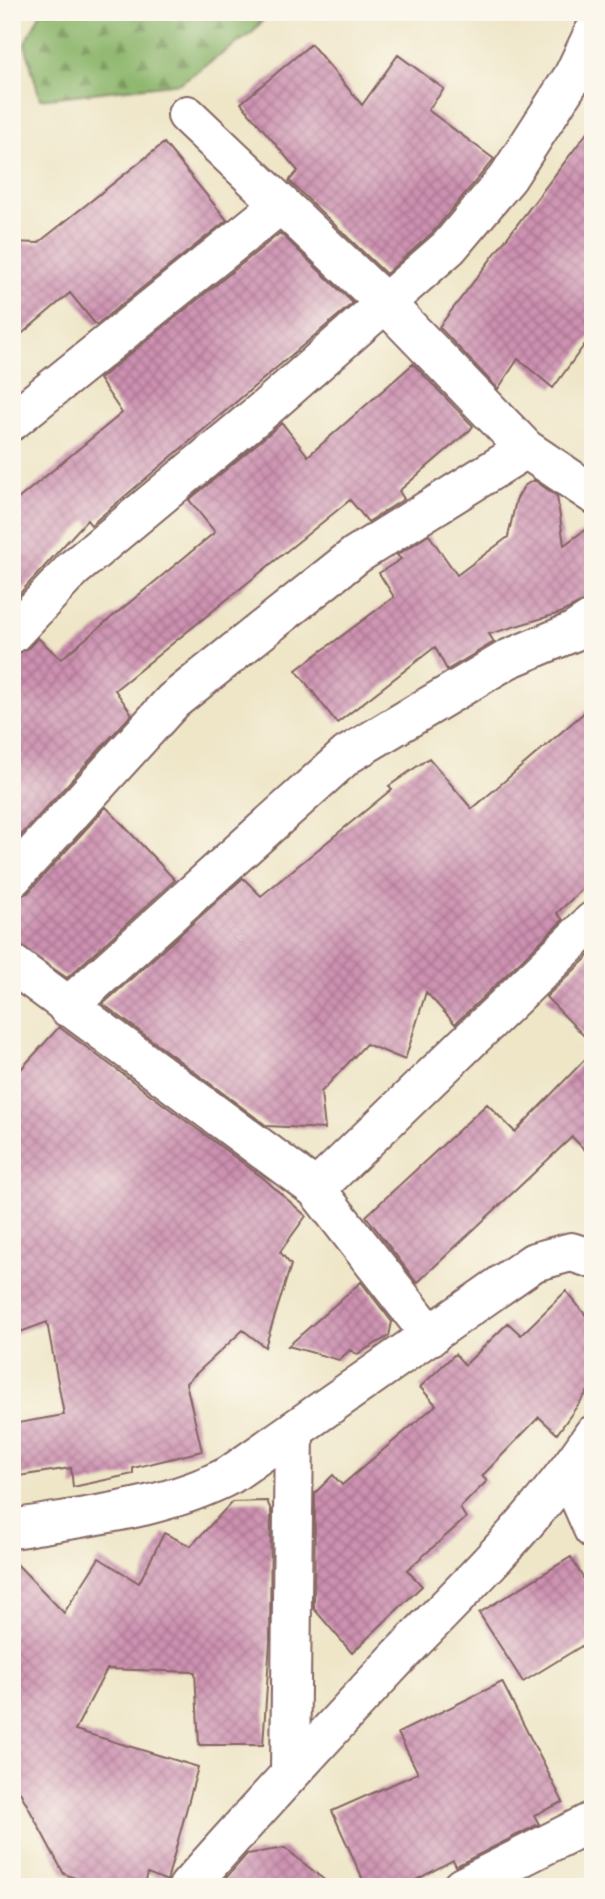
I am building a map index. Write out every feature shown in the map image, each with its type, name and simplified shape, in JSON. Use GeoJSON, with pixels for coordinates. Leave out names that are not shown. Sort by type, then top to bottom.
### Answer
{"type":"FeatureCollection","features":[{"type":"Feature","properties":{"kind":"street"},"geometry":{"type":"LineString","coordinates":[[12,634],[74,569],[267,407],[449,247],[508,177],[573,76],[593,34]]}},
{"type":"Feature","properties":{"kind":"street"},"geometry":{"type":"LineString","coordinates":[[187,115],[385,303],[526,449],[593,494]]}},
{"type":"Feature","properties":{"kind":"street"},"geometry":{"type":"LineString","coordinates":[[12,421],[281,204]]}},
{"type":"Feature","properties":{"kind":"street"},"geometry":{"type":"LineString","coordinates":[[12,878],[173,701],[356,555],[526,449]]}},
{"type":"Feature","properties":{"kind":"street"},"geometry":{"type":"LineString","coordinates":[[67,1007],[347,755],[508,659],[573,632],[593,619]]}},
{"type":"Feature","properties":{"kind":"street"},"geometry":{"type":"LineString","coordinates":[[316,1189],[593,921]]}},
{"type":"Feature","properties":{"kind":"street"},"geometry":{"type":"LineString","coordinates":[[12,964],[316,1189],[431,1336]]}},
{"type":"Feature","properties":{"kind":"street"},"geometry":{"type":"LineString","coordinates":[[12,1529],[171,1501],[230,1475],[534,1262],[571,1252],[593,1259]]}},
{"type":"Feature","properties":{"kind":"street"},"geometry":{"type":"LineString","coordinates":[[290,1771],[293,1430]]}},
{"type":"Feature","properties":{"kind":"street"},"geometry":{"type":"LineString","coordinates":[[188,1887],[290,1771],[464,1589],[568,1472],[593,1435]]}},
{"type":"Feature","properties":{"kind":"street"},"geometry":{"type":"LineString","coordinates":[[568,1472],[593,1529]]}},
{"type":"Feature","properties":{"kind":"street"},"geometry":{"type":"LineString","coordinates":[[463,1887],[593,1821]]}},
{"type":"Feature","properties":{"kind":"green space"},"geometry":{"type":"Polygon","coordinates":[[[41,12],[270,12],[252,33],[180,83],[40,99],[25,44],[41,12]]]}},
{"type":"Feature","properties":{"kind":"building"},"geometry":{"type":"Polygon","coordinates":[[[311,44],[362,105],[398,55],[444,89],[428,110],[494,159],[433,232],[386,274],[289,181],[298,171],[241,103],[311,44]]]}},
{"type":"Feature","properties":{"kind":"building"},"geometry":{"type":"Polygon","coordinates":[[[593,125],[593,333],[553,388],[518,359],[498,389],[439,327],[593,125]]]}},
{"type":"Feature","properties":{"kind":"building"},"geometry":{"type":"Polygon","coordinates":[[[164,143],[227,220],[96,325],[70,293],[12,342],[12,242],[38,243],[164,143]]]}},
{"type":"Feature","properties":{"kind":"building"},"geometry":{"type":"Polygon","coordinates":[[[280,233],[353,303],[91,525],[87,520],[12,602],[12,504],[122,413],[99,379],[280,233]]]}},
{"type":"Feature","properties":{"kind":"building"},"geometry":{"type":"Polygon","coordinates":[[[413,364],[473,426],[470,430],[399,491],[404,499],[368,522],[350,500],[115,690],[132,714],[12,845],[12,655],[27,649],[38,638],[61,659],[215,532],[189,500],[282,423],[308,456],[413,364]]]}},
{"type":"Feature","properties":{"kind":"building"},"geometry":{"type":"Polygon","coordinates":[[[534,480],[557,496],[564,545],[593,524],[593,597],[560,613],[489,634],[494,642],[447,670],[435,647],[337,723],[296,670],[394,597],[379,573],[401,559],[397,555],[429,535],[457,575],[508,537],[516,500],[524,486],[534,480]]]}},
{"type":"Feature","properties":{"kind":"building"},"geometry":{"type":"Polygon","coordinates":[[[593,705],[593,879],[557,913],[563,920],[455,1024],[426,992],[405,1060],[366,1044],[321,1092],[325,1129],[267,1126],[103,1004],[243,878],[261,896],[392,789],[389,786],[429,758],[472,809],[593,705]]]}},
{"type":"Feature","properties":{"kind":"building"},"geometry":{"type":"Polygon","coordinates":[[[106,807],[175,880],[67,978],[12,940],[12,899],[28,893],[106,807]]]}},
{"type":"Feature","properties":{"kind":"building"},"geometry":{"type":"Polygon","coordinates":[[[593,952],[593,1045],[546,997],[593,952]]]}},
{"type":"Feature","properties":{"kind":"building"},"geometry":{"type":"Polygon","coordinates":[[[59,1027],[262,1177],[306,1216],[280,1252],[291,1265],[265,1347],[243,1330],[186,1383],[202,1451],[133,1468],[133,1474],[73,1487],[71,1468],[12,1477],[12,1424],[64,1415],[47,1322],[12,1335],[12,1079],[59,1027]]]}},
{"type":"Feature","properties":{"kind":"building"},"geometry":{"type":"Polygon","coordinates":[[[593,1051],[593,1158],[572,1137],[417,1283],[366,1216],[487,1104],[515,1132],[593,1051]]]}},
{"type":"Feature","properties":{"kind":"building"},"geometry":{"type":"Polygon","coordinates":[[[361,1282],[392,1322],[389,1336],[357,1354],[350,1350],[339,1360],[288,1346],[361,1282]]]}},
{"type":"Feature","properties":{"kind":"building"},"geometry":{"type":"Polygon","coordinates":[[[566,1291],[593,1324],[593,1384],[557,1434],[539,1417],[482,1476],[487,1481],[460,1508],[466,1518],[407,1570],[422,1586],[352,1653],[314,1609],[315,1493],[333,1475],[342,1485],[436,1405],[420,1387],[455,1354],[465,1365],[508,1323],[521,1335],[566,1291]]]}},
{"type":"Feature","properties":{"kind":"building"},"geometry":{"type":"Polygon","coordinates":[[[267,1501],[271,1510],[270,1641],[263,1745],[199,1745],[195,1672],[107,1669],[75,1730],[198,1767],[167,1881],[148,1873],[144,1887],[100,1887],[64,1874],[12,1777],[12,1559],[64,1613],[99,1558],[139,1583],[164,1533],[191,1546],[232,1502],[267,1501]]]}},
{"type":"Feature","properties":{"kind":"building"},"geometry":{"type":"Polygon","coordinates":[[[571,1557],[593,1595],[593,1639],[523,1682],[479,1613],[571,1557]]]}},
{"type":"Feature","properties":{"kind":"building"},"geometry":{"type":"Polygon","coordinates":[[[502,1682],[563,1802],[534,1815],[539,1824],[456,1866],[453,1860],[403,1887],[366,1887],[332,1811],[418,1773],[398,1733],[502,1682]]]}},
{"type":"Feature","properties":{"kind":"building"},"geometry":{"type":"Polygon","coordinates":[[[285,1848],[333,1887],[218,1887],[247,1854],[285,1848]]]}}]}
